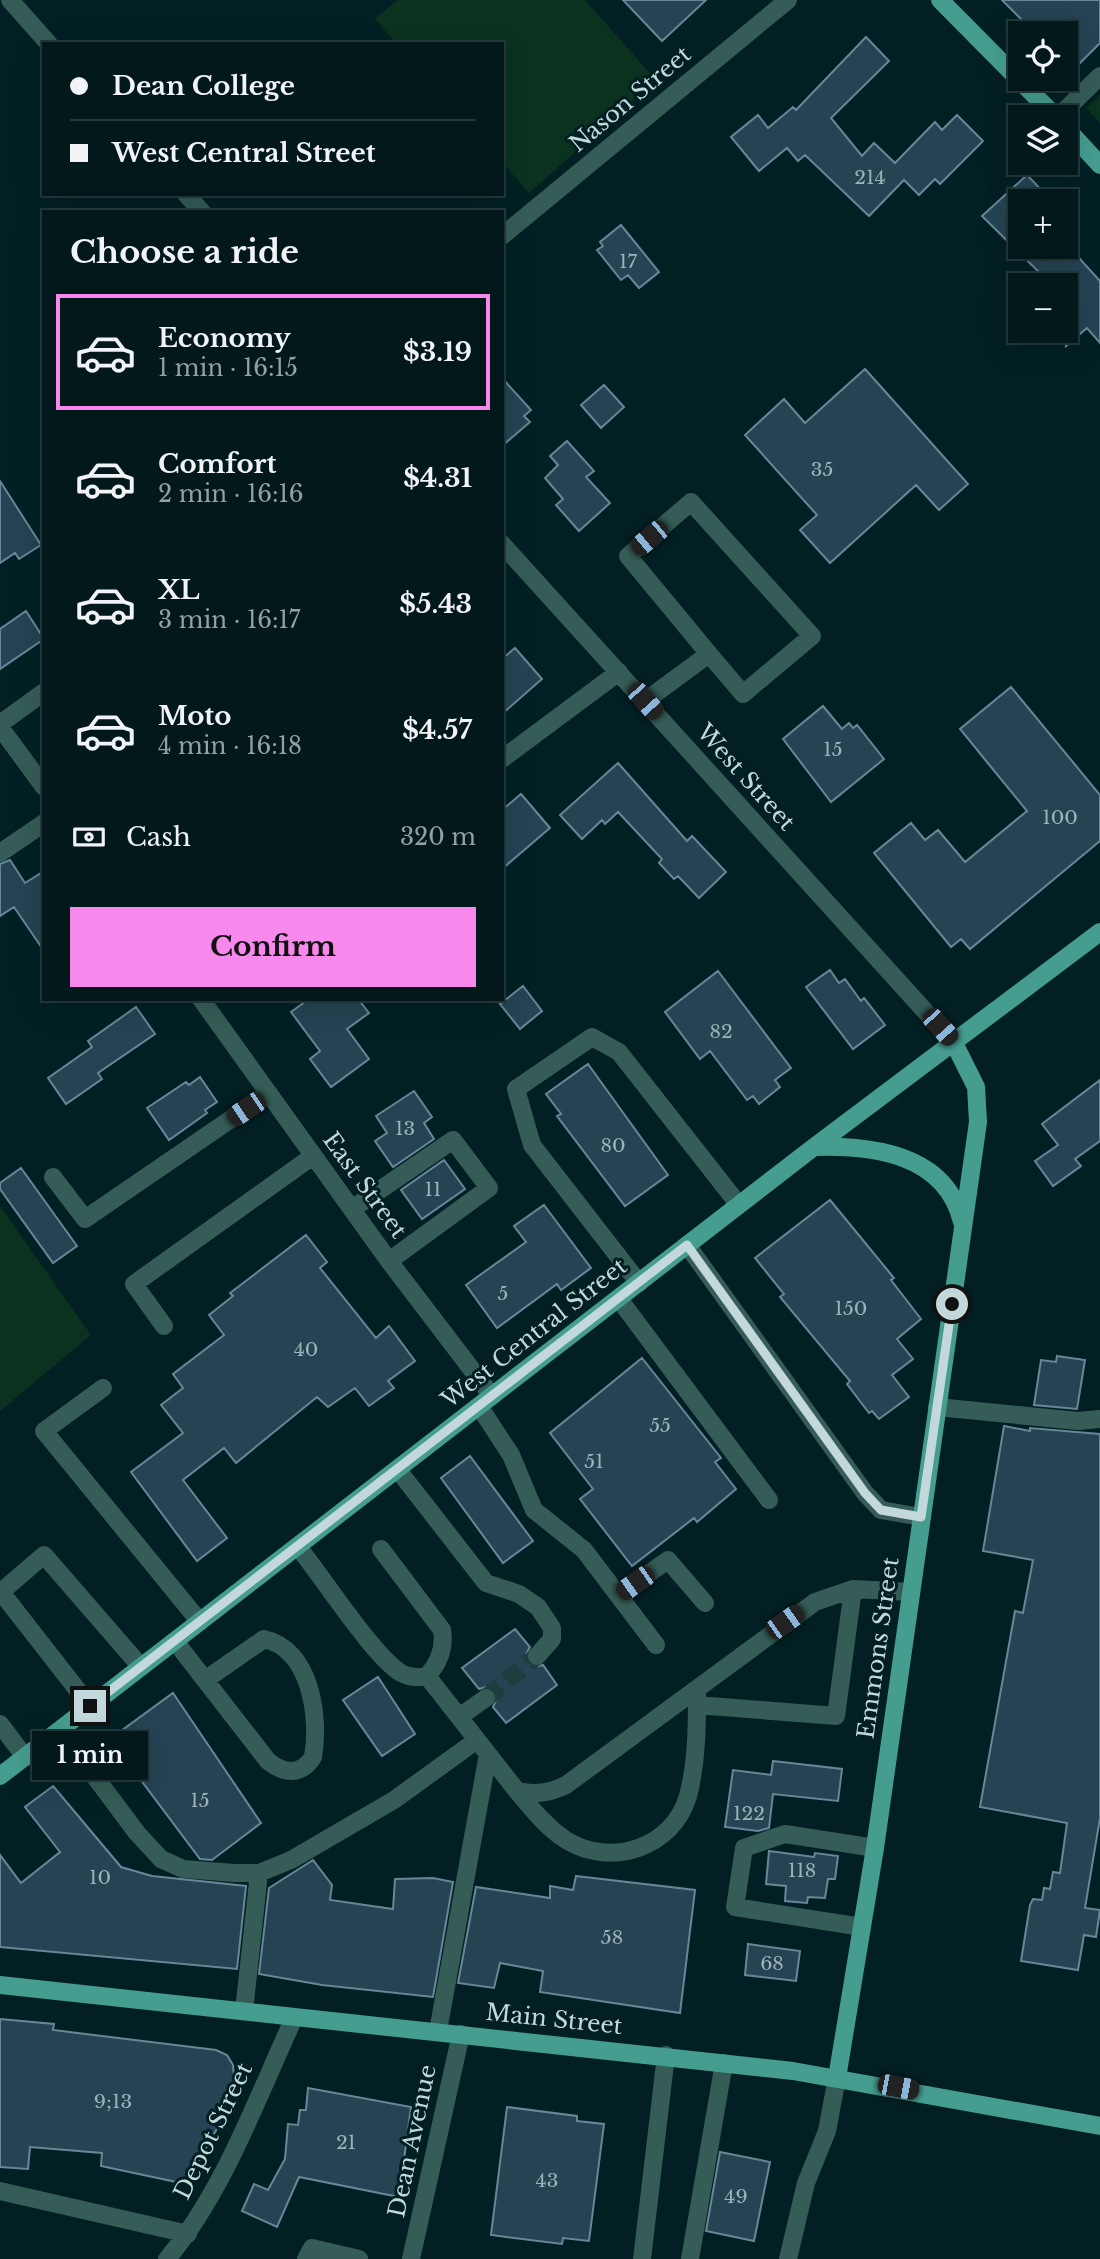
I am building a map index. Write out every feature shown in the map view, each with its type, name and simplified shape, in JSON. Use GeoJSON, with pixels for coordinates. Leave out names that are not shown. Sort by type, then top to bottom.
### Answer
{"type":"FeatureCollection","features":[{"type":"Feature","properties":{"kind":"main road"},"geometry":{"type":"LineString","coordinates":[[940,0],[1045,105]]}},
{"type":"Feature","properties":{"kind":"main road"},"geometry":{"type":"LineString","coordinates":[[1078,141],[1100,165]]}},
{"type":"Feature","properties":{"kind":"main road","name":"West Central Street"},"geometry":{"type":"LineString","coordinates":[[0,1776],[814,1147],[1099,935]]}},
{"type":"Feature","properties":{"kind":"main road","name":"Emmons Street"},"geometry":{"type":"LineString","coordinates":[[837,2078],[875,1849],[979,1102],[970,1072],[954,1043]]}},
{"type":"Feature","properties":{"kind":"main road"},"geometry":{"type":"LineString","coordinates":[[814,1147],[868,1148],[920,1165],[936,1175],[954,1200],[963,1228]]}},
{"type":"Feature","properties":{"kind":"main road","name":"Main Street"},"geometry":{"type":"LineString","coordinates":[[0,1985],[666,2055],[837,2078],[1099,2121]]}},
{"type":"Feature","properties":{"kind":"street"},"geometry":{"type":"LineString","coordinates":[[10,0],[47,42]]}},
{"type":"Feature","properties":{"kind":"street","name":"Nason Street"},"geometry":{"type":"LineString","coordinates":[[504,234],[788,0]]}},
{"type":"Feature","properties":{"kind":"street"},"geometry":{"type":"LineString","coordinates":[[1070,105],[1100,76]]}},
{"type":"Feature","properties":{"kind":"street"},"geometry":{"type":"LineString","coordinates":[[188,196],[200,210]]}},
{"type":"Feature","properties":{"kind":"street"},"geometry":{"type":"LineString","coordinates":[[691,502],[812,636],[743,694],[709,654],[628,556],[691,502]]}},
{"type":"Feature","properties":{"kind":"street","name":"West Street"},"geometry":{"type":"LineString","coordinates":[[504,546],[954,1043]]}},
{"type":"Feature","properties":{"kind":"street"},"geometry":{"type":"LineString","coordinates":[[645,701],[709,654]]}},
{"type":"Feature","properties":{"kind":"street"},"geometry":{"type":"LineString","coordinates":[[504,758],[619,672]]}},
{"type":"Feature","properties":{"kind":"street"},"geometry":{"type":"LineString","coordinates":[[42,694],[0,725],[42,784]]}},
{"type":"Feature","properties":{"kind":"street"},"geometry":{"type":"LineString","coordinates":[[0,853],[42,824]]}},
{"type":"Feature","properties":{"kind":"street","name":"East Street"},"geometry":{"type":"LineString","coordinates":[[202,1001],[389,1261],[485,1401],[534,1510],[584,1550],[656,1645]]}},
{"type":"Feature","properties":{"kind":"street"},"geometry":{"type":"LineString","coordinates":[[639,1283],[532,1145],[516,1089],[592,1037],[619,1052],[739,1205]]}},
{"type":"Feature","properties":{"kind":"street"},"geometry":{"type":"LineString","coordinates":[[53,1177],[85,1219],[269,1093]]}},
{"type":"Feature","properties":{"kind":"street"},"geometry":{"type":"LineString","coordinates":[[352,1209],[453,1140],[489,1188],[389,1261]]}},
{"type":"Feature","properties":{"kind":"street"},"geometry":{"type":"LineString","coordinates":[[164,1325],[134,1284],[313,1156]]}},
{"type":"Feature","properties":{"kind":"street"},"geometry":{"type":"LineString","coordinates":[[687,1245],[865,1493],[881,1510],[921,1517]]}},
{"type":"Feature","properties":{"kind":"street"},"geometry":{"type":"LineString","coordinates":[[619,1299],[769,1500]]}},
{"type":"Feature","properties":{"kind":"street"},"geometry":{"type":"LineString","coordinates":[[103,1388],[44,1431],[200,1622]]}},
{"type":"Feature","properties":{"kind":"street"},"geometry":{"type":"LineString","coordinates":[[937,1407],[1078,1421],[1100,1419]]}},
{"type":"Feature","properties":{"kind":"street"},"geometry":{"type":"LineString","coordinates":[[398,1470],[486,1583],[531,1599],[544,1614],[552,1628],[552,1639],[537,1656]]}},
{"type":"Feature","properties":{"kind":"street"},"geometry":{"type":"LineString","coordinates":[[298,1547],[382,1656],[402,1674],[413,1678],[427,1676],[438,1665],[442,1630],[381,1549]]}},
{"type":"Feature","properties":{"kind":"street"},"geometry":{"type":"LineString","coordinates":[[90,1706],[1,1592],[44,1555],[141,1667]]}},
{"type":"Feature","properties":{"kind":"street"},"geometry":{"type":"LineString","coordinates":[[618,1595],[668,1560],[705,1602]]}},
{"type":"Feature","properties":{"kind":"street"},"geometry":{"type":"LineString","coordinates":[[697,1697],[836,1716],[853,1589]]}},
{"type":"Feature","properties":{"kind":"street"},"geometry":{"type":"LineString","coordinates":[[517,1791],[545,1793],[566,1785],[697,1697],[802,1609],[827,1595],[853,1589],[911,1592]]}},
{"type":"Feature","properties":{"kind":"street"},"geometry":{"type":"LineString","coordinates":[[175,1641],[205,1680],[276,1768],[294,1772],[310,1763],[315,1745],[313,1694],[300,1669],[278,1644],[264,1639],[256,1642],[205,1680]]}},
{"type":"Feature","properties":{"kind":"street"},"geometry":{"type":"LineString","coordinates":[[427,1676],[517,1791],[545,1822],[573,1844],[612,1853],[625,1853],[646,1845],[671,1826],[687,1798],[694,1763],[697,1697]]}},
{"type":"Feature","properties":{"kind":"street"},"geometry":{"type":"LineString","coordinates":[[459,1717],[486,1698]]}},
{"type":"Feature","properties":{"kind":"street"},"geometry":{"type":"LineString","coordinates":[[0,1724],[25,1757]]}},
{"type":"Feature","properties":{"kind":"street"},"geometry":{"type":"LineString","coordinates":[[60,1730],[136,1833],[161,1859],[183,1868],[259,1873],[291,1860],[483,1747]]}},
{"type":"Feature","properties":{"kind":"street"},"geometry":{"type":"LineString","coordinates":[[438,2031],[483,1747]]}},
{"type":"Feature","properties":{"kind":"street"},"geometry":{"type":"LineString","coordinates":[[862,1927],[735,1907],[744,1848],[785,1834],[875,1849]]}},
{"type":"Feature","properties":{"kind":"street"},"geometry":{"type":"LineString","coordinates":[[244,2011],[259,1873]]}},
{"type":"Feature","properties":{"kind":"street","name":"Depot Street"},"geometry":{"type":"LineString","coordinates":[[167,2259],[188,2234],[210,2199],[294,2018]]}},
{"type":"Feature","properties":{"kind":"street","name":"Dean Avenue"},"geometry":{"type":"LineString","coordinates":[[411,2259],[461,2034]]}},
{"type":"Feature","properties":{"kind":"street"},"geometry":{"type":"LineString","coordinates":[[642,2259],[666,2055]]}},
{"type":"Feature","properties":{"kind":"street"},"geometry":{"type":"LineString","coordinates":[[690,2259],[724,2063]]}},
{"type":"Feature","properties":{"kind":"street","name":"Emmons Street"},"geometry":{"type":"LineString","coordinates":[[788,2259],[806,2183],[827,2131],[837,2078]]}},
{"type":"Feature","properties":{"kind":"street"},"geometry":{"type":"LineString","coordinates":[[0,2191],[188,2234]]}},
{"type":"Feature","properties":{"kind":"street"},"geometry":{"type":"LineString","coordinates":[[309,2254],[359,2259]]}},
{"type":"Feature","properties":{"kind":"green space"},"geometry":{"type":"Polygon","coordinates":[[[397,0],[585,0],[656,80],[529,193],[504,164],[504,42],[395,42],[375,19],[397,0]]]}},
{"type":"Feature","properties":{"kind":"green space"},"geometry":{"type":"Polygon","coordinates":[[[1100,95],[1100,123],[1086,108],[1100,95]]]}},
{"type":"Feature","properties":{"kind":"green space"},"geometry":{"type":"Polygon","coordinates":[[[0,1206],[91,1335],[0,1411],[0,1206]]]}},
{"type":"Feature","properties":{"kind":"building"},"geometry":{"type":"Polygon","coordinates":[[[623,0],[706,0],[662,41],[623,0]]]}},
{"type":"Feature","properties":{"kind":"building"},"geometry":{"type":"Polygon","coordinates":[[[1002,0],[1100,0],[1100,43],[1078,65],[1078,21],[1023,21],[1002,0]]]}},
{"type":"Feature","properties":{"kind":"building"},"geometry":{"type":"Polygon","coordinates":[[[866,37],[889,61],[831,118],[862,156],[874,143],[895,163],[935,122],[942,130],[957,115],[983,141],[940,184],[935,179],[919,195],[904,180],[869,216],[805,155],[798,161],[787,148],[759,171],[731,137],[758,115],[768,128],[793,107],[796,110],[866,37]]]}},
{"type":"Feature","properties":{"kind":"building"},"geometry":{"type":"Polygon","coordinates":[[[1027,175],[1040,189],[1012,189],[1027,175]]]}},
{"type":"Feature","properties":{"kind":"building"},"geometry":{"type":"Polygon","coordinates":[[[1008,192],[1008,242],[982,216],[1008,192]]]}},
{"type":"Feature","properties":{"kind":"building"},"geometry":{"type":"Polygon","coordinates":[[[621,225],[659,272],[639,288],[628,275],[621,280],[597,250],[603,246],[600,242],[621,225]]]}},
{"type":"Feature","properties":{"kind":"building"},"geometry":{"type":"Polygon","coordinates":[[[1078,257],[1100,281],[1100,343],[1087,328],[1078,336],[1078,273],[1040,273],[1026,259],[1078,259],[1078,257]]]}},
{"type":"Feature","properties":{"kind":"building"},"geometry":{"type":"Polygon","coordinates":[[[865,369],[968,484],[939,510],[916,485],[830,563],[800,530],[817,515],[745,435],[784,399],[805,423],[865,369]]]}},
{"type":"Feature","properties":{"kind":"building"},"geometry":{"type":"Polygon","coordinates":[[[504,380],[531,410],[524,416],[530,422],[504,444],[504,380]]]}},
{"type":"Feature","properties":{"kind":"building"},"geometry":{"type":"Polygon","coordinates":[[[604,385],[624,407],[601,428],[581,405],[604,385]]]}},
{"type":"Feature","properties":{"kind":"building"},"geometry":{"type":"Polygon","coordinates":[[[567,441],[594,471],[586,477],[610,503],[579,531],[556,505],[563,499],[545,478],[558,465],[550,456],[567,441]]]}},
{"type":"Feature","properties":{"kind":"building"},"geometry":{"type":"Polygon","coordinates":[[[0,481],[41,545],[19,559],[15,553],[0,563],[0,481]]]}},
{"type":"Feature","properties":{"kind":"building"},"geometry":{"type":"Polygon","coordinates":[[[26,611],[42,636],[42,640],[0,669],[0,629],[26,611]]]}},
{"type":"Feature","properties":{"kind":"building"},"geometry":{"type":"Polygon","coordinates":[[[515,648],[542,679],[504,712],[504,657],[515,648]]]}},
{"type":"Feature","properties":{"kind":"building"},"geometry":{"type":"Polygon","coordinates":[[[1011,687],[1100,795],[1100,841],[970,949],[961,939],[951,947],[874,853],[911,823],[925,840],[938,830],[965,862],[1027,811],[960,729],[1011,687]]]}},
{"type":"Feature","properties":{"kind":"building"},"geometry":{"type":"Polygon","coordinates":[[[823,706],[842,729],[849,723],[853,728],[857,725],[884,759],[831,802],[783,739],[823,706]]]}},
{"type":"Feature","properties":{"kind":"building"},"geometry":{"type":"Polygon","coordinates":[[[618,763],[687,841],[692,836],[726,872],[699,898],[678,876],[674,879],[659,863],[662,859],[618,812],[605,824],[602,820],[582,839],[560,815],[618,763]]]}},
{"type":"Feature","properties":{"kind":"building"},"geometry":{"type":"Polygon","coordinates":[[[521,794],[550,828],[504,867],[504,808],[521,794]]]}},
{"type":"Feature","properties":{"kind":"building"},"geometry":{"type":"Polygon","coordinates":[[[10,860],[25,883],[42,872],[42,948],[14,907],[0,916],[0,864],[10,860]]]}},
{"type":"Feature","properties":{"kind":"building"},"geometry":{"type":"Polygon","coordinates":[[[830,970],[839,983],[845,979],[861,1001],[864,998],[885,1025],[853,1049],[806,987],[830,970]]]}},
{"type":"Feature","properties":{"kind":"building"},"geometry":{"type":"Polygon","coordinates":[[[718,971],[791,1068],[775,1080],[780,1087],[759,1104],[753,1096],[747,1100],[710,1051],[700,1059],[665,1012],[718,971]]]}},
{"type":"Feature","properties":{"kind":"building"},"geometry":{"type":"Polygon","coordinates":[[[523,986],[542,1011],[520,1029],[500,1004],[523,986]]]}},
{"type":"Feature","properties":{"kind":"building"},"geometry":{"type":"Polygon","coordinates":[[[306,1001],[360,1001],[369,1013],[347,1029],[369,1059],[331,1087],[310,1059],[320,1051],[291,1012],[306,1001]]]}},
{"type":"Feature","properties":{"kind":"building"},"geometry":{"type":"Polygon","coordinates":[[[136,1007],[155,1034],[98,1073],[102,1079],[66,1104],[48,1078],[92,1047],[88,1041],[136,1007]]]}},
{"type":"Feature","properties":{"kind":"building"},"geometry":{"type":"Polygon","coordinates":[[[588,1064],[668,1175],[625,1206],[557,1116],[561,1114],[546,1094],[588,1064]]]}},
{"type":"Feature","properties":{"kind":"building"},"geometry":{"type":"Polygon","coordinates":[[[200,1077],[217,1102],[205,1110],[207,1113],[169,1140],[147,1108],[186,1082],[189,1085],[200,1077]]]}},
{"type":"Feature","properties":{"kind":"building"},"geometry":{"type":"Polygon","coordinates":[[[1100,1080],[1100,1141],[1075,1159],[1081,1166],[1053,1186],[1035,1161],[1058,1145],[1042,1124],[1100,1080]]]}},
{"type":"Feature","properties":{"kind":"building"},"geometry":{"type":"Polygon","coordinates":[[[414,1091],[432,1117],[424,1123],[434,1139],[393,1167],[375,1141],[387,1133],[376,1116],[414,1091]]]}},
{"type":"Feature","properties":{"kind":"building"},"geometry":{"type":"Polygon","coordinates":[[[444,1160],[465,1189],[422,1219],[401,1190],[444,1160]]]}},
{"type":"Feature","properties":{"kind":"building"},"geometry":{"type":"Polygon","coordinates":[[[21,1168],[77,1246],[53,1263],[0,1189],[0,1183],[21,1168]]]}},
{"type":"Feature","properties":{"kind":"building"},"geometry":{"type":"Polygon","coordinates":[[[830,1200],[894,1278],[891,1280],[921,1319],[897,1339],[913,1359],[892,1375],[909,1397],[879,1419],[872,1411],[869,1413],[847,1384],[850,1381],[780,1297],[784,1294],[755,1258],[830,1200]]]}},
{"type":"Feature","properties":{"kind":"building"},"geometry":{"type":"Polygon","coordinates":[[[544,1205],[591,1268],[561,1290],[557,1284],[497,1328],[466,1285],[526,1242],[514,1226],[544,1205]]]}},
{"type":"Feature","properties":{"kind":"building"},"geometry":{"type":"Polygon","coordinates":[[[306,1235],[327,1262],[320,1268],[376,1338],[389,1326],[415,1361],[388,1381],[394,1388],[369,1406],[355,1388],[328,1407],[317,1397],[236,1463],[224,1448],[183,1480],[227,1538],[197,1561],[131,1472],[183,1433],[161,1405],[183,1388],[173,1374],[224,1335],[209,1315],[233,1296],[230,1293],[306,1235]]]}},
{"type":"Feature","properties":{"kind":"building"},"geometry":{"type":"Polygon","coordinates":[[[1057,1356],[1085,1360],[1077,1409],[1034,1405],[1041,1360],[1056,1362],[1057,1356]]]}},
{"type":"Feature","properties":{"kind":"building"},"geometry":{"type":"Polygon","coordinates":[[[642,1358],[721,1458],[715,1462],[736,1489],[697,1522],[694,1518],[632,1566],[580,1499],[593,1489],[550,1433],[642,1358]]]}},
{"type":"Feature","properties":{"kind":"building"},"geometry":{"type":"Polygon","coordinates":[[[1004,1426],[1030,1431],[1030,1428],[1100,1434],[1100,1818],[1085,1908],[1100,1910],[1096,1937],[1084,1935],[1078,1970],[1021,1961],[1030,1905],[1033,1899],[1042,1900],[1044,1888],[1050,1889],[1053,1872],[1060,1873],[1067,1823],[980,1807],[1015,1611],[1023,1613],[1033,1560],[983,1551],[1004,1426]]]}},
{"type":"Feature","properties":{"kind":"building"},"geometry":{"type":"Polygon","coordinates":[[[470,1456],[533,1541],[503,1563],[441,1478],[470,1456]]]}},
{"type":"Feature","properties":{"kind":"building"},"geometry":{"type":"Polygon","coordinates":[[[515,1629],[530,1647],[526,1654],[529,1664],[535,1667],[543,1665],[557,1685],[506,1723],[493,1707],[497,1698],[495,1691],[486,1687],[479,1689],[462,1668],[515,1629]]]}},
{"type":"Feature","properties":{"kind":"building"},"geometry":{"type":"Polygon","coordinates":[[[378,1677],[415,1734],[382,1756],[343,1700],[378,1677]]]}},
{"type":"Feature","properties":{"kind":"building"},"geometry":{"type":"Polygon","coordinates":[[[173,1693],[261,1823],[212,1860],[200,1859],[110,1739],[173,1693]]]}},
{"type":"Feature","properties":{"kind":"building"},"geometry":{"type":"Polygon","coordinates":[[[773,1761],[842,1769],[838,1801],[773,1794],[769,1828],[758,1831],[725,1827],[733,1770],[771,1775],[773,1761]]]}},
{"type":"Feature","properties":{"kind":"building"},"geometry":{"type":"Polygon","coordinates":[[[53,1786],[121,1867],[152,1876],[246,1886],[237,1969],[0,1947],[0,1855],[21,1883],[60,1852],[25,1807],[53,1786]]]}},
{"type":"Feature","properties":{"kind":"building"},"geometry":{"type":"Polygon","coordinates":[[[769,1851],[814,1857],[815,1853],[838,1856],[835,1879],[828,1879],[825,1898],[808,1897],[807,1903],[785,1901],[786,1886],[766,1884],[769,1851]]]}},
{"type":"Feature","properties":{"kind":"building"},"geometry":{"type":"Polygon","coordinates":[[[313,1860],[332,1885],[330,1900],[393,1909],[395,1879],[433,1878],[453,1882],[433,1997],[322,1985],[259,1974],[269,1888],[313,1860]]]}},
{"type":"Feature","properties":{"kind":"building"},"geometry":{"type":"Polygon","coordinates":[[[576,1876],[695,1890],[680,2013],[540,1992],[543,1971],[500,1963],[494,1988],[458,1983],[476,1887],[550,1898],[550,1886],[573,1890],[576,1876]]]}},
{"type":"Feature","properties":{"kind":"building"},"geometry":{"type":"Polygon","coordinates":[[[748,1944],[800,1951],[796,1981],[745,1975],[748,1944]]]}},
{"type":"Feature","properties":{"kind":"building"},"geometry":{"type":"Polygon","coordinates":[[[0,2019],[54,2024],[53,2030],[216,2050],[227,2055],[233,2065],[234,2078],[219,2125],[186,2184],[101,2166],[102,2153],[30,2147],[28,2169],[0,2167],[0,2019]]]}},
{"type":"Feature","properties":{"kind":"building"},"geometry":{"type":"Polygon","coordinates":[[[308,2088],[411,2107],[399,2197],[299,2177],[277,2227],[242,2211],[254,2184],[268,2190],[285,2159],[288,2124],[298,2125],[300,2110],[306,2110],[308,2088]]]}},
{"type":"Feature","properties":{"kind":"building"},"geometry":{"type":"Polygon","coordinates":[[[507,2107],[577,2116],[577,2121],[604,2124],[589,2241],[563,2238],[562,2244],[491,2235],[507,2107]]]}},
{"type":"Feature","properties":{"kind":"building"},"geometry":{"type":"Polygon","coordinates":[[[720,2152],[770,2162],[754,2241],[706,2231],[720,2152]]]}},
{"type":"Feature","properties":{"kind":"tunnel"},"geometry":{"type":"LineString","coordinates":[[486,1698],[537,1656]]}},
{"type":"Feature","properties":{"kind":"route"},"geometry":{"type":"LineString","coordinates":[[90,1706],[525,1373],[687,1245],[865,1493],[881,1510],[921,1517],[952,1304]]}}]}
